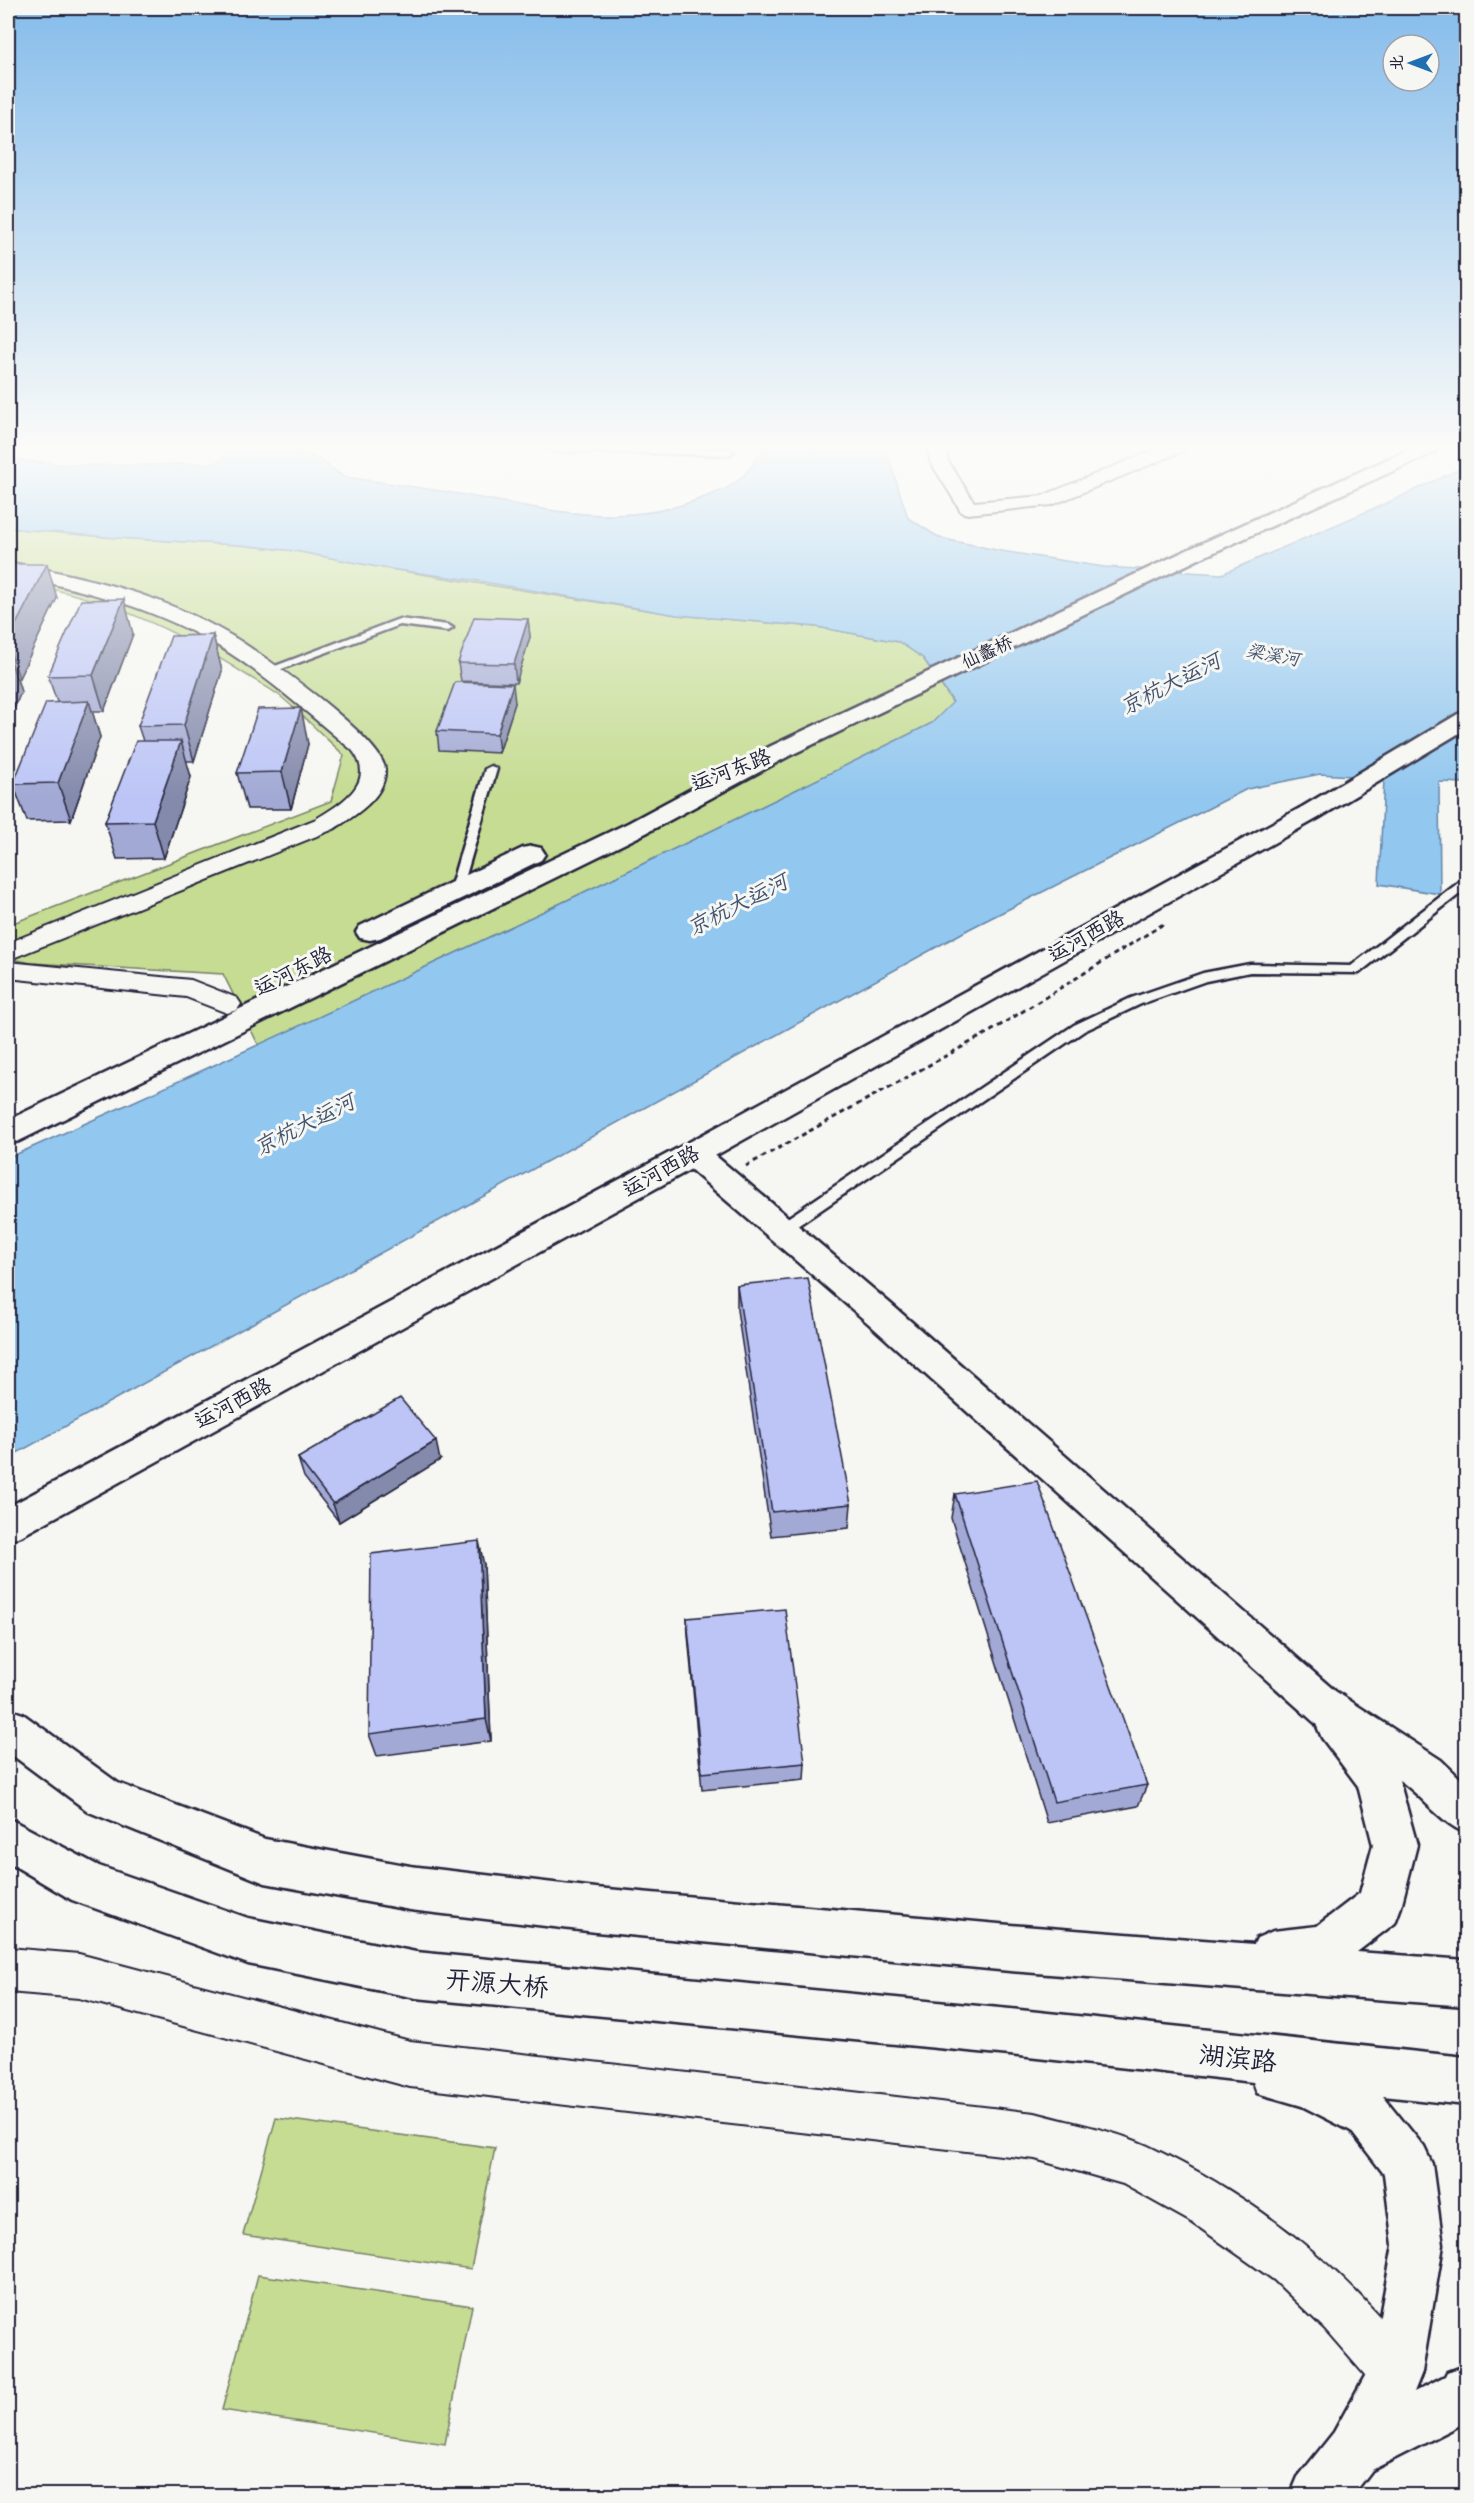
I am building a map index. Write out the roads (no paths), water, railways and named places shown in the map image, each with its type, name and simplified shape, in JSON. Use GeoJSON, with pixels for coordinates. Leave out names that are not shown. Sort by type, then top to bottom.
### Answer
{"type":"FeatureCollection","features":[{"type":"Feature","properties":{"kind":"main road","name":"仙蠡桥"},"geometry":{"type":"LineString","coordinates":[[780,751],[1171,565]]}},
{"type":"Feature","properties":{"kind":"main road","name":"运河西路"},"geometry":{"type":"LineString","coordinates":[[8,1525],[693,1154],[1311,812],[1467,719]]}},
{"type":"Feature","properties":{"kind":"main road","name":"运河东路"},"geometry":{"type":"LineString","coordinates":[[8,1108],[628,809],[780,751]]}},
{"type":"Feature","properties":{"kind":"main road","name":"运河东路"},"geometry":{"type":"LineString","coordinates":[[8,1133],[637,828],[780,751]]}},
{"type":"Feature","properties":{"kind":"main road"},"geometry":{"type":"LineString","coordinates":[[693,1154],[782,1229],[1322,1704],[1426,1774],[1467,1812]]}},
{"type":"Feature","properties":{"kind":"main road"},"geometry":{"type":"LineString","coordinates":[[1203,1963],[1326,1947],[1379,1908],[1395,1845],[1377,1777],[1322,1704]]}},
{"type":"Feature","properties":{"kind":"main road"},"geometry":{"type":"LineString","coordinates":[[8,1728],[104,1798],[265,1861],[410,1888],[573,1907],[1010,1948],[1467,1983]]}},
{"type":"Feature","properties":{"kind":"main road","name":"开源大桥"},"geometry":{"type":"LineString","coordinates":[[8,1839],[88,1884],[248,1941],[416,1975],[1010,2032]]}},
{"type":"Feature","properties":{"kind":"main road","name":"湖滨路"},"geometry":{"type":"LineString","coordinates":[[1010,2032],[1467,2081]]}},
{"type":"Feature","properties":{"kind":"main road"},"geometry":{"type":"LineString","coordinates":[[1162,2050],[1308,2084],[1368,2114],[1407,2164],[1418,2245],[1396,2372],[1353,2451],[1317,2496]]}},
{"type":"Feature","properties":{"kind":"main road"},"geometry":{"type":"LineString","coordinates":[[1353,2451],[1464,2395],[1467,2391]]}},
{"type":"Feature","properties":{"kind":"street"},"geometry":{"type":"LineString","coordinates":[[8,568],[88,585],[184,618],[222,639],[267,671],[360,745],[372,761],[372,777],[366,793],[349,810],[325,824],[8,952]]}},
{"type":"Feature","properties":{"kind":"street"},"geometry":{"type":"LineString","coordinates":[[8,970],[191,988],[227,1004]]}},
{"type":"Feature","properties":{"kind":"street"},"geometry":{"type":"LineString","coordinates":[[8,1970],[80,1976],[410,2064],[1035,2136],[1132,2163],[1210,2206],[1291,2263],[1342,2312],[1396,2372]]}},
{"type":"Feature","properties":{"kind":"lane"},"geometry":{"type":"LineString","coordinates":[[267,671],[399,622],[448,628]]}},
{"type":"Feature","properties":{"kind":"lane"},"geometry":{"type":"LineString","coordinates":[[456,890],[491,769]]}},
{"type":"Feature","properties":{"kind":"lane"},"geometry":{"type":"LineString","coordinates":[[782,1229],[1079,1028],[1136,1001],[1203,977],[1250,968],[1354,970],[1466,884]]}},
{"type":"Feature","properties":{"kind":"water"},"geometry":{"type":"Polygon","coordinates":[[[366,565],[1090,565],[1222,574],[1243,565],[1466,565],[1466,783],[1439,782],[1440,894],[1379,884],[1384,778],[1320,774],[1247,789],[971,928],[8,1458],[8,1158],[356,1000],[702,835],[932,723],[953,702],[923,658],[899,642],[817,627],[677,615],[471,580],[366,565]]]}},
{"type":"Feature","properties":{"kind":"water label","name":"梁溪河"},"geometry":{"type":"Point","coordinates":[1273,655]}},
{"type":"Feature","properties":{"kind":"water label","name":"京杭大运河"},"geometry":{"type":"Point","coordinates":[1170,683]}},
{"type":"Feature","properties":{"kind":"water label","name":"京杭大运河"},"geometry":{"type":"Point","coordinates":[737,904]}},
{"type":"Feature","properties":{"kind":"water label","name":"京杭大运河"},"geometry":{"type":"Point","coordinates":[304,1124]}}]}
